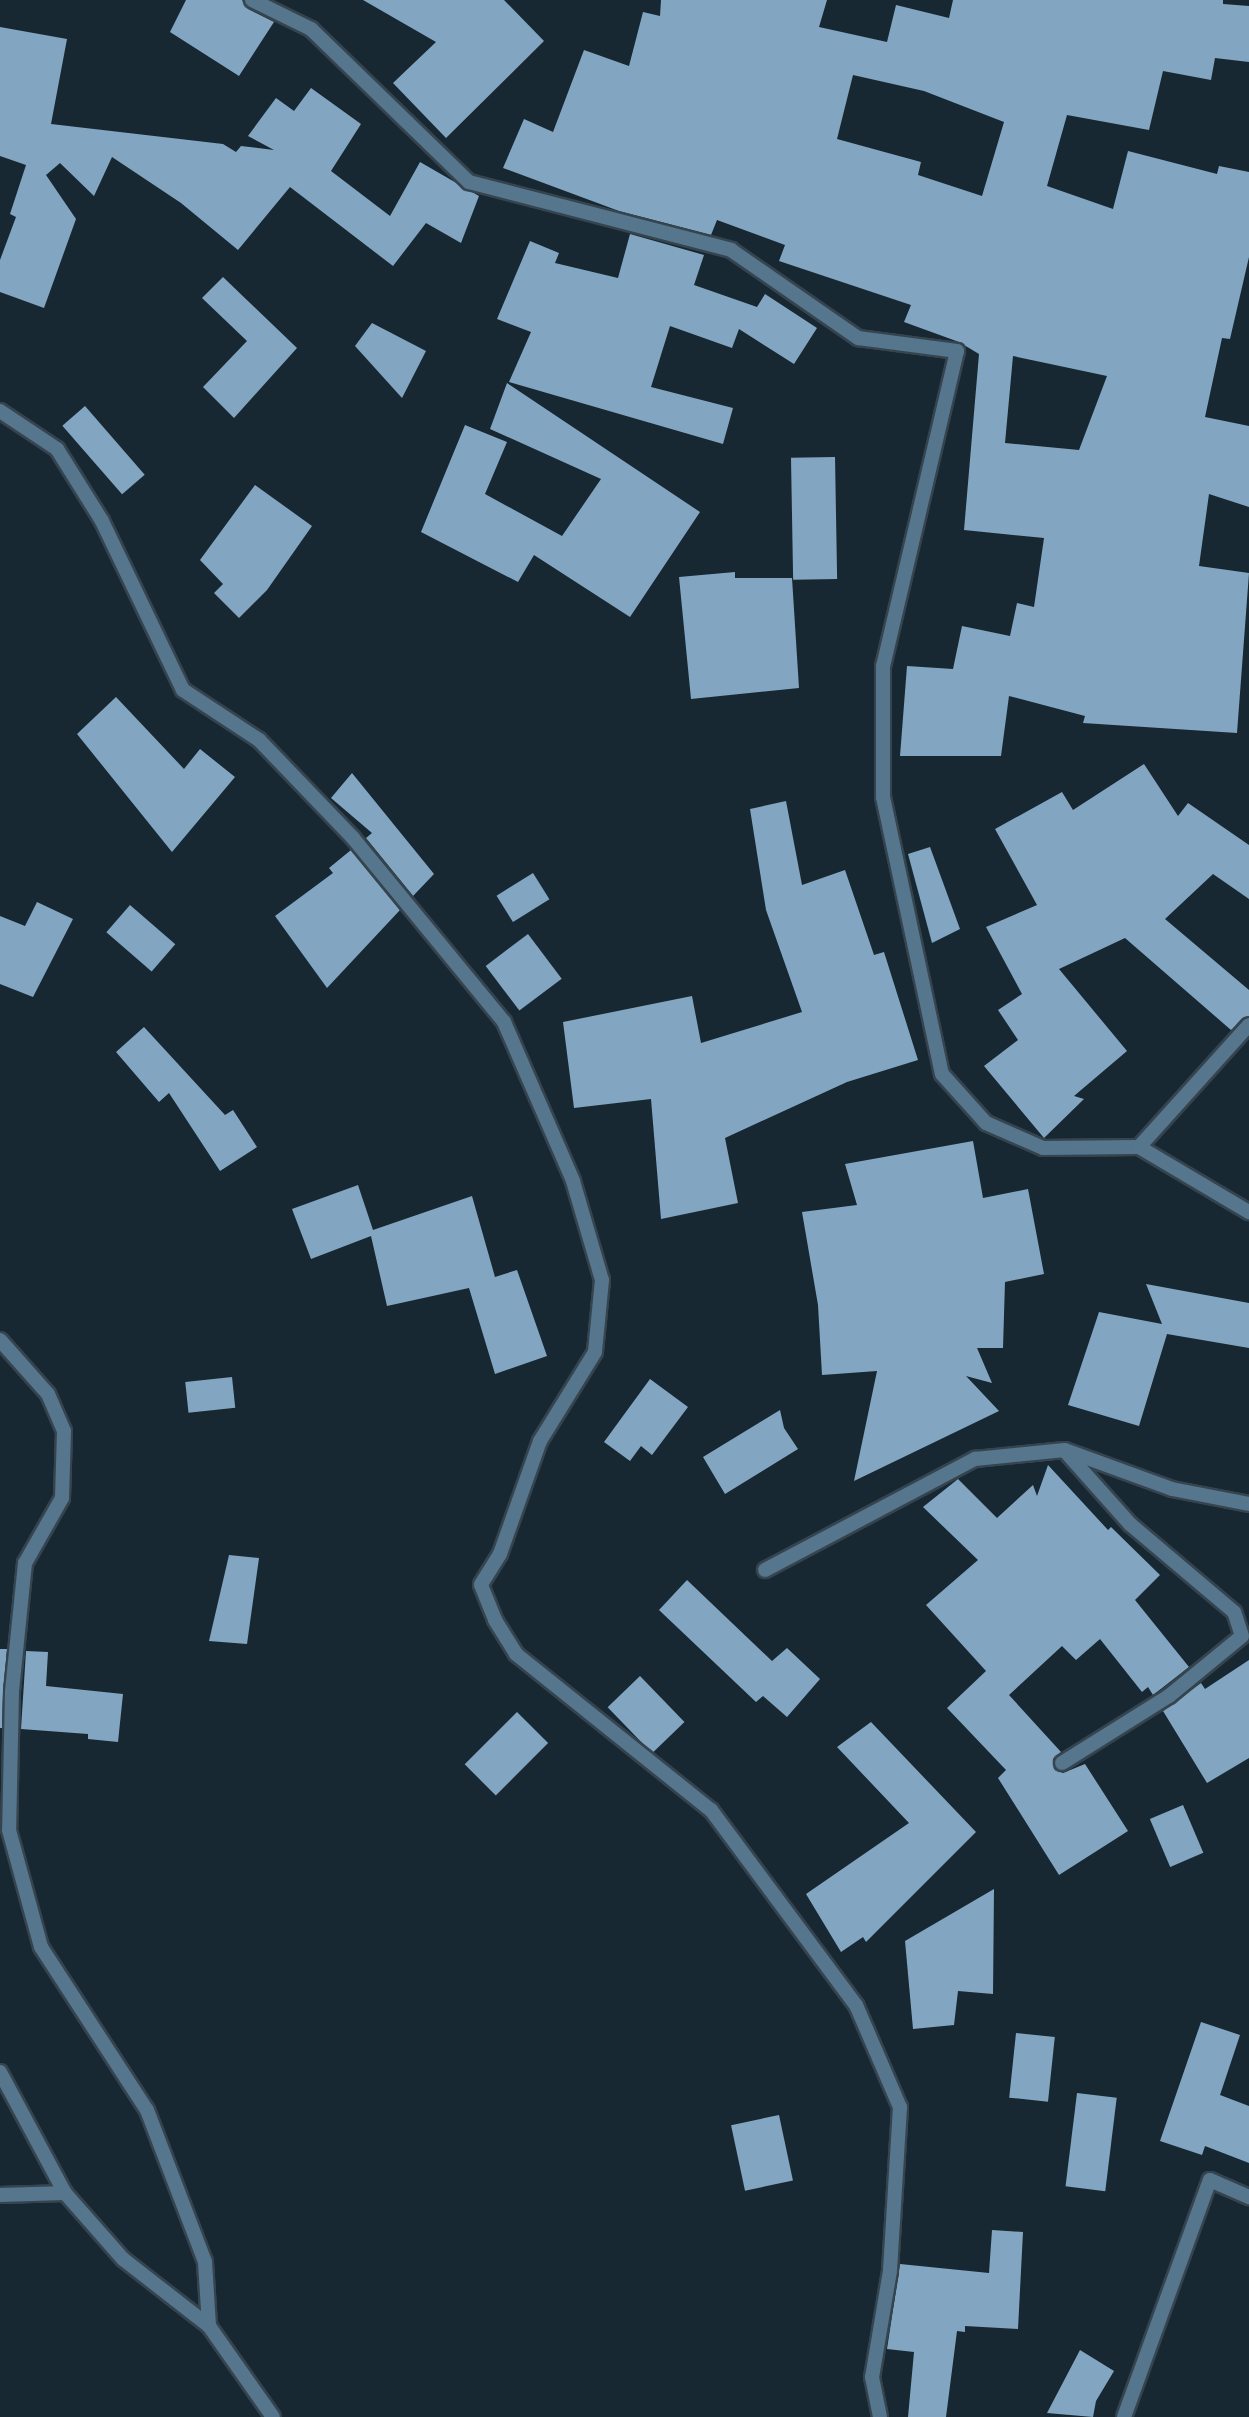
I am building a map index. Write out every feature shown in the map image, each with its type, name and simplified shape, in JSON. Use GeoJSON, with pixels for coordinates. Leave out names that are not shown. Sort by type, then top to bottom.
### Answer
{"type":"FeatureCollection","features":[{"type":"Feature","properties":{"kind":"street"},"geometry":{"type":"LineString","coordinates":[[252,0],[311,29],[469,182],[731,250],[858,338],[957,351],[883,666],[883,797],[942,1074],[986,1123],[1043,1148],[1139,1147],[1249,1212]]}},
{"type":"Feature","properties":{"kind":"street"},"geometry":{"type":"LineString","coordinates":[[0,411],[57,449],[102,521],[183,690],[259,740],[353,838],[504,1022],[573,1181],[603,1280],[595,1352],[540,1441],[500,1554],[481,1585],[495,1620],[516,1654],[711,1810],[856,2005],[900,2106],[890,2271],[872,2377],[880,2417]]}},
{"type":"Feature","properties":{"kind":"street"},"geometry":{"type":"LineString","coordinates":[[1139,1147],[1249,1025]]}},
{"type":"Feature","properties":{"kind":"street"},"geometry":{"type":"LineString","coordinates":[[0,1340],[48,1394],[64,1431],[62,1498],[25,1563],[12,1692],[9,1830],[41,1947],[148,2110],[205,2262],[209,2326]]}},
{"type":"Feature","properties":{"kind":"street"},"geometry":{"type":"LineString","coordinates":[[765,1570],[975,1459],[1065,1450],[1172,1489],[1249,1504]]}},
{"type":"Feature","properties":{"kind":"street"},"geometry":{"type":"LineString","coordinates":[[1062,1763],[1169,1696],[1242,1636],[1234,1612],[1130,1524],[1065,1450]]}},
{"type":"Feature","properties":{"kind":"street"},"geometry":{"type":"LineString","coordinates":[[0,2072],[65,2193],[123,2259],[209,2326],[273,2417]]}},
{"type":"Feature","properties":{"kind":"street"},"geometry":{"type":"LineString","coordinates":[[1124,2417],[1210,2180],[1249,2197]]}},
{"type":"Feature","properties":{"kind":"street"},"geometry":{"type":"LineString","coordinates":[[0,2195],[65,2193]]}},
{"type":"Feature","properties":{"kind":"building"},"geometry":{"type":"Polygon","coordinates":[[[186,0],[242,0],[248,9],[274,22],[239,76],[170,32],[186,0]]]}},
{"type":"Feature","properties":{"kind":"building"},"geometry":{"type":"Polygon","coordinates":[[[363,0],[504,0],[544,41],[446,138],[393,83],[436,42],[363,0]]]}},
{"type":"Feature","properties":{"kind":"building"},"geometry":{"type":"Polygon","coordinates":[[[661,0],[827,0],[819,27],[887,42],[896,5],[949,18],[953,0],[1223,0],[1223,4],[1249,6],[1249,62],[1215,58],[1211,80],[1163,71],[1149,130],[1067,115],[1047,186],[1113,209],[1128,151],[1217,174],[1219,166],[1249,172],[1249,257],[1230,339],[1222,338],[1205,417],[1249,426],[1249,507],[1209,494],[1199,566],[1249,573],[1237,733],[1083,723],[1085,716],[1009,696],[1001,756],[900,756],[907,666],[953,669],[962,626],[1010,636],[1017,603],[1034,607],[1044,538],[964,530],[979,354],[959,342],[904,322],[911,305],[779,261],[785,245],[717,220],[711,235],[619,211],[503,168],[524,119],[553,132],[584,50],[629,66],[643,12],[660,16],[661,0]],[[853,75],[837,139],[921,162],[918,175],[982,196],[1004,122],[924,91],[853,75]],[[1013,356],[1005,443],[1079,450],[1107,376],[1013,356]]]}},
{"type":"Feature","properties":{"kind":"building"},"geometry":{"type":"Polygon","coordinates":[[[0,27],[67,39],[51,124],[223,144],[236,152],[241,146],[274,150],[248,136],[276,98],[294,111],[311,88],[361,124],[331,171],[390,216],[420,162],[479,196],[461,243],[426,223],[393,266],[290,187],[238,250],[181,203],[112,157],[94,196],[60,163],[46,175],[76,219],[44,308],[0,292],[0,260],[16,217],[10,214],[26,165],[0,156],[0,27]]]}},
{"type":"Feature","properties":{"kind":"building"},"geometry":{"type":"Polygon","coordinates":[[[630,234],[704,255],[694,285],[757,307],[765,294],[817,328],[794,364],[739,329],[732,348],[670,326],[651,387],[733,408],[723,444],[509,382],[531,332],[497,319],[530,241],[559,253],[555,263],[618,278],[630,234]]]}},
{"type":"Feature","properties":{"kind":"building"},"geometry":{"type":"Polygon","coordinates":[[[223,277],[297,348],[234,418],[203,387],[247,341],[202,298],[223,277]]]}},
{"type":"Feature","properties":{"kind":"building"},"geometry":{"type":"Polygon","coordinates":[[[372,323],[426,351],[402,398],[355,346],[372,323]]]}},
{"type":"Feature","properties":{"kind":"building"},"geometry":{"type":"Polygon","coordinates":[[[507,383],[700,512],[630,617],[534,555],[518,582],[421,532],[465,425],[507,442],[485,494],[562,536],[601,479],[490,429],[507,383]]]}},
{"type":"Feature","properties":{"kind":"building"},"geometry":{"type":"Polygon","coordinates":[[[85,406],[145,475],[122,494],[62,426],[85,406]]]}},
{"type":"Feature","properties":{"kind":"building"},"geometry":{"type":"Polygon","coordinates":[[[835,457],[837,579],[793,580],[791,458],[835,457]]]}},
{"type":"Feature","properties":{"kind":"building"},"geometry":{"type":"Polygon","coordinates":[[[255,485],[312,526],[267,590],[239,618],[214,593],[223,584],[200,560],[255,485]]]}},
{"type":"Feature","properties":{"kind":"building"},"geometry":{"type":"Polygon","coordinates":[[[735,572],[735,578],[792,578],[799,688],[691,699],[679,577],[735,572]]]}},
{"type":"Feature","properties":{"kind":"building"},"geometry":{"type":"Polygon","coordinates":[[[116,697],[184,769],[200,749],[235,777],[172,852],[77,734],[116,697]]]}},
{"type":"Feature","properties":{"kind":"building"},"geometry":{"type":"Polygon","coordinates":[[[1144,764],[1178,816],[1188,803],[1249,845],[1249,899],[1213,874],[1165,919],[1249,990],[1249,1016],[1231,1030],[1125,938],[1059,969],[1127,1051],[1074,1096],[1084,1099],[1044,1138],[984,1066],[1018,1040],[998,1010],[1022,994],[986,927],[1037,905],[995,829],[1062,792],[1073,810],[1144,764]]]}},
{"type":"Feature","properties":{"kind":"building"},"geometry":{"type":"Polygon","coordinates":[[[352,773],[434,874],[413,896],[366,838],[372,833],[331,798],[352,773]]]}},
{"type":"Feature","properties":{"kind":"building"},"geometry":{"type":"Polygon","coordinates":[[[786,801],[802,885],[845,870],[874,955],[884,952],[918,1060],[847,1082],[725,1138],[738,1203],[661,1219],[651,1099],[574,1108],[563,1022],[692,996],[701,1043],[802,1012],[766,910],[750,809],[786,801]]]}},
{"type":"Feature","properties":{"kind":"building"},"geometry":{"type":"Polygon","coordinates":[[[930,847],[960,929],[932,943],[908,854],[930,847]]]}},
{"type":"Feature","properties":{"kind":"building"},"geometry":{"type":"Polygon","coordinates":[[[351,850],[400,910],[327,988],[275,916],[333,873],[329,868],[351,850]]]}},
{"type":"Feature","properties":{"kind":"building"},"geometry":{"type":"Polygon","coordinates":[[[533,873],[549,899],[513,922],[497,896],[533,873]]]}},
{"type":"Feature","properties":{"kind":"building"},"geometry":{"type":"Polygon","coordinates":[[[37,902],[73,919],[33,997],[0,984],[0,916],[25,926],[37,902]]]}},
{"type":"Feature","properties":{"kind":"building"},"geometry":{"type":"Polygon","coordinates":[[[130,905],[175,944],[152,972],[106,932],[130,905]]]}},
{"type":"Feature","properties":{"kind":"building"},"geometry":{"type":"Polygon","coordinates":[[[528,934],[562,979],[519,1011],[486,966],[528,934]]]}},
{"type":"Feature","properties":{"kind":"building"},"geometry":{"type":"Polygon","coordinates":[[[144,1027],[225,1115],[233,1110],[257,1147],[220,1171],[169,1093],[159,1102],[116,1052],[144,1027]]]}},
{"type":"Feature","properties":{"kind":"building"},"geometry":{"type":"Polygon","coordinates":[[[973,1141],[983,1198],[1028,1189],[1044,1274],[1005,1282],[1003,1348],[977,1348],[992,1383],[966,1376],[999,1411],[854,1481],[877,1371],[822,1375],[818,1305],[802,1212],[857,1205],[845,1164],[973,1141]]]}},
{"type":"Feature","properties":{"kind":"building"},"geometry":{"type":"Polygon","coordinates":[[[358,1185],[373,1230],[472,1196],[495,1277],[517,1270],[547,1356],[495,1374],[469,1288],[387,1306],[371,1236],[311,1259],[292,1209],[358,1185]]]}},
{"type":"Feature","properties":{"kind":"building"},"geometry":{"type":"Polygon","coordinates":[[[1146,1284],[1249,1303],[1249,1348],[1167,1334],[1139,1426],[1068,1405],[1099,1312],[1162,1324],[1146,1284]]]}},
{"type":"Feature","properties":{"kind":"building"},"geometry":{"type":"Polygon","coordinates":[[[232,1377],[235,1408],[188,1413],[185,1382],[232,1377]]]}},
{"type":"Feature","properties":{"kind":"building"},"geometry":{"type":"Polygon","coordinates":[[[650,1379],[688,1407],[652,1455],[641,1446],[630,1461],[604,1442],[650,1379]]]}},
{"type":"Feature","properties":{"kind":"building"},"geometry":{"type":"Polygon","coordinates":[[[780,1410],[784,1428],[798,1449],[725,1494],[703,1457],[780,1410]]]}},
{"type":"Feature","properties":{"kind":"building"},"geometry":{"type":"Polygon","coordinates":[[[1048,1465],[1108,1530],[1111,1527],[1160,1575],[1135,1600],[1189,1667],[1153,1695],[1148,1687],[1142,1692],[1100,1639],[1076,1660],[1062,1646],[1009,1695],[1061,1752],[1053,1759],[1054,1769],[1063,1773],[1085,1764],[1128,1831],[1059,1875],[998,1778],[1006,1770],[947,1708],[986,1671],[926,1605],[978,1560],[923,1507],[958,1479],[997,1518],[1033,1485],[1037,1496],[1048,1465]]]}},
{"type":"Feature","properties":{"kind":"building"},"geometry":{"type":"Polygon","coordinates":[[[229,1555],[259,1558],[247,1644],[209,1641],[229,1555]]]}},
{"type":"Feature","properties":{"kind":"building"},"geometry":{"type":"Polygon","coordinates":[[[687,1580],[772,1661],[787,1648],[820,1679],[787,1717],[763,1696],[756,1702],[659,1610],[687,1580]]]}},
{"type":"Feature","properties":{"kind":"building"},"geometry":{"type":"Polygon","coordinates":[[[0,1649],[7,1649],[2,1728],[0,1728],[0,1649]]]}},
{"type":"Feature","properties":{"kind":"building"},"geometry":{"type":"Polygon","coordinates":[[[26,1651],[48,1652],[46,1686],[123,1694],[118,1742],[88,1739],[88,1734],[21,1729],[26,1651]]]}},
{"type":"Feature","properties":{"kind":"building"},"geometry":{"type":"Polygon","coordinates":[[[1249,1660],[1249,1758],[1207,1783],[1163,1711],[1201,1683],[1205,1689],[1249,1660]]]}},
{"type":"Feature","properties":{"kind":"building"},"geometry":{"type":"Polygon","coordinates":[[[640,1676],[684,1722],[652,1753],[608,1707],[640,1676]]]}},
{"type":"Feature","properties":{"kind":"building"},"geometry":{"type":"Polygon","coordinates":[[[517,1712],[548,1743],[496,1795],[465,1764],[517,1712]]]}},
{"type":"Feature","properties":{"kind":"building"},"geometry":{"type":"Polygon","coordinates":[[[871,1722],[976,1832],[866,1942],[863,1937],[841,1952],[806,1894],[909,1823],[837,1747],[871,1722]]]}},
{"type":"Feature","properties":{"kind":"building"},"geometry":{"type":"Polygon","coordinates":[[[1183,1805],[1203,1853],[1170,1867],[1150,1819],[1183,1805]]]}},
{"type":"Feature","properties":{"kind":"building"},"geometry":{"type":"Polygon","coordinates":[[[994,1889],[993,1994],[958,1991],[954,2025],[913,2029],[905,1941],[994,1889]]]}},
{"type":"Feature","properties":{"kind":"building"},"geometry":{"type":"Polygon","coordinates":[[[1201,2022],[1240,2035],[1220,2095],[1249,2106],[1249,2163],[1205,2146],[1202,2155],[1160,2141],[1201,2022]]]}},
{"type":"Feature","properties":{"kind":"building"},"geometry":{"type":"Polygon","coordinates":[[[1016,2033],[1055,2037],[1048,2102],[1009,2098],[1016,2033]]]}},
{"type":"Feature","properties":{"kind":"building"},"geometry":{"type":"Polygon","coordinates":[[[1077,2093],[1117,2098],[1105,2191],[1066,2186],[1077,2093]]]}},
{"type":"Feature","properties":{"kind":"building"},"geometry":{"type":"Polygon","coordinates":[[[779,2115],[793,2181],[745,2191],[731,2125],[779,2115]]]}},
{"type":"Feature","properties":{"kind":"building"},"geometry":{"type":"Polygon","coordinates":[[[992,2230],[1023,2232],[1018,2329],[965,2326],[965,2332],[957,2331],[946,2417],[908,2417],[914,2352],[887,2349],[900,2264],[989,2273],[992,2230]]]}},
{"type":"Feature","properties":{"kind":"building"},"geometry":{"type":"Polygon","coordinates":[[[1080,2350],[1114,2371],[1096,2401],[1093,2417],[1047,2413],[1080,2350]]]}}]}
